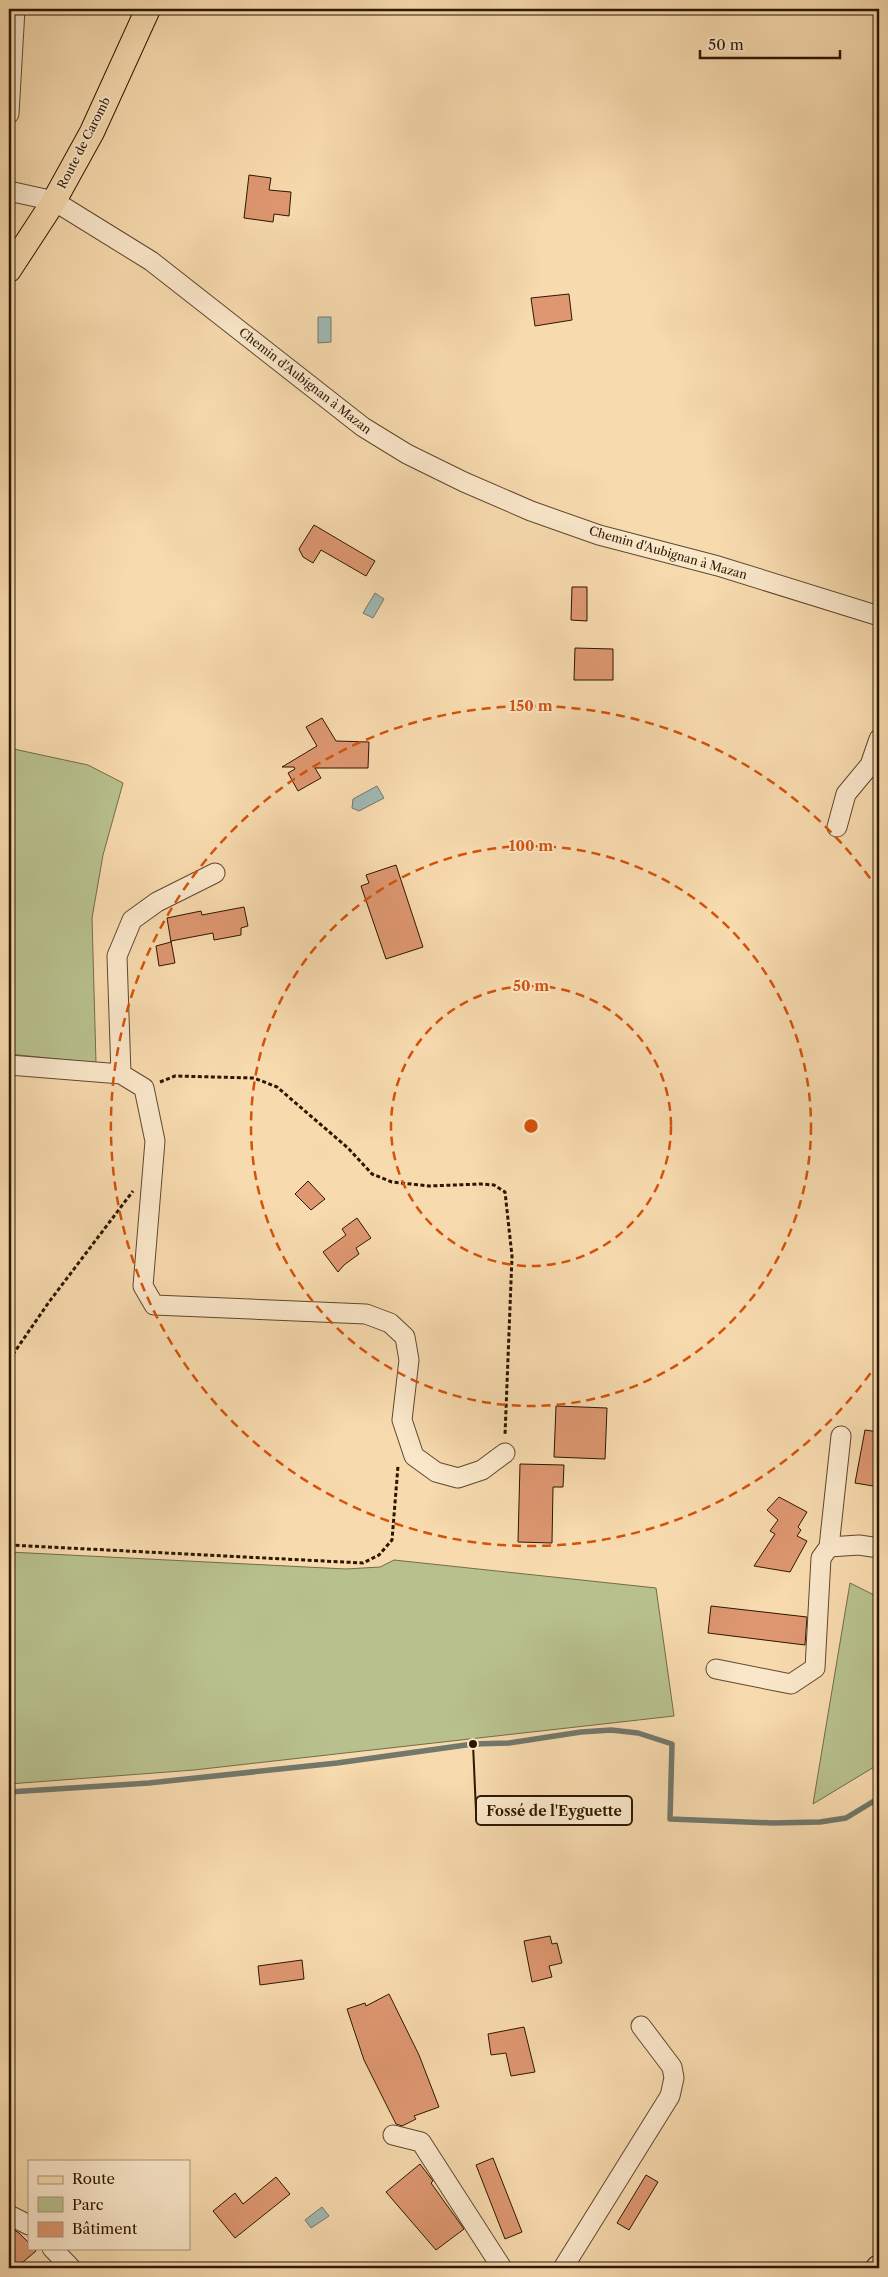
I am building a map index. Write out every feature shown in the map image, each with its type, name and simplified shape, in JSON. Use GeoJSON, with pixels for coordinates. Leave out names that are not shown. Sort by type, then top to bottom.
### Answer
{"type":"FeatureCollection","features":[{"type":"Feature","properties":{"kind":"main road","name":"Route de Caromb"},"geometry":{"type":"LineString","coordinates":[[9,270],[54,201],[92,132],[148,9]]}},
{"type":"Feature","properties":{"kind":"street"},"geometry":{"type":"LineString","coordinates":[[9,114],[15,9]]}},
{"type":"Feature","properties":{"kind":"street","name":"Chemin d'Aubignan à Mazan"},"geometry":{"type":"LineString","coordinates":[[9,191],[54,201],[152,261],[363,427],[407,454],[464,482],[531,511],[599,535],[718,566],[879,616]]}},
{"type":"Feature","properties":{"kind":"street"},"geometry":{"type":"LineString","coordinates":[[838,827],[846,794],[870,765],[879,739]]}},
{"type":"Feature","properties":{"kind":"street"},"geometry":{"type":"LineString","coordinates":[[121,1074],[117,956],[132,920],[157,902],[215,873]]}},
{"type":"Feature","properties":{"kind":"street"},"geometry":{"type":"LineString","coordinates":[[9,1065],[121,1074],[144,1088],[155,1141],[143,1286],[154,1305],[366,1314],[390,1322],[405,1337],[409,1360],[402,1420],[414,1456],[436,1472],[458,1478],[482,1470],[505,1453]]}},
{"type":"Feature","properties":{"kind":"street"},"geometry":{"type":"LineString","coordinates":[[716,1669],[791,1684],[815,1668],[820,1558],[829,1547],[841,1436]]}},
{"type":"Feature","properties":{"kind":"street"},"geometry":{"type":"LineString","coordinates":[[829,1547],[859,1545],[879,1548]]}},
{"type":"Feature","properties":{"kind":"street"},"geometry":{"type":"LineString","coordinates":[[563,2268],[670,2096],[674,2078],[672,2067],[641,2026]]}},
{"type":"Feature","properties":{"kind":"street"},"geometry":{"type":"LineString","coordinates":[[393,2135],[421,2142],[502,2268]]}},
{"type":"Feature","properties":{"kind":"street"},"geometry":{"type":"LineString","coordinates":[[9,2215],[28,2224]]}},
{"type":"Feature","properties":{"kind":"street"},"geometry":{"type":"LineString","coordinates":[[54,2250],[71,2268]]}},
{"type":"Feature","properties":{"kind":"path"},"geometry":{"type":"LineString","coordinates":[[144,1088],[175,1076],[254,1078],[277,1087],[348,1148],[372,1174],[392,1182],[429,1186],[494,1185],[505,1192],[512,1256],[505,1453]]}},
{"type":"Feature","properties":{"kind":"path"},"geometry":{"type":"LineString","coordinates":[[9,1360],[49,1302],[153,1164]]}},
{"type":"Feature","properties":{"kind":"path"},"geometry":{"type":"LineString","coordinates":[[9,1545],[363,1563],[379,1555],[392,1540],[399,1457]]}},
{"type":"Feature","properties":{"kind":"green space"},"geometry":{"type":"Polygon","coordinates":[[[9,748],[88,765],[123,783],[103,855],[92,918],[96,1063],[9,1054],[9,748]]]}},
{"type":"Feature","properties":{"kind":"green space"},"geometry":{"type":"Polygon","coordinates":[[[9,1552],[346,1569],[380,1567],[394,1560],[656,1588],[674,1716],[194,1770],[9,1784],[9,1552]]]}},
{"type":"Feature","properties":{"kind":"green space"},"geometry":{"type":"Polygon","coordinates":[[[850,1583],[876,1596],[879,1594],[879,1764],[813,1804],[850,1583]]]}},
{"type":"Feature","properties":{"kind":"water"},"geometry":{"type":"Polygon","coordinates":[[[318,317],[331,317],[331,342],[318,343],[318,317]]]}},
{"type":"Feature","properties":{"kind":"water"},"geometry":{"type":"Polygon","coordinates":[[[375,593],[384,599],[373,618],[363,613],[375,593]]]}},
{"type":"Feature","properties":{"kind":"water"},"geometry":{"type":"Polygon","coordinates":[[[377,786],[384,798],[359,811],[352,808],[353,799],[377,786]]]}},
{"type":"Feature","properties":{"kind":"water"},"geometry":{"type":"Polygon","coordinates":[[[322,2207],[329,2216],[311,2228],[305,2220],[322,2207]]]}},
{"type":"Feature","properties":{"kind":"building"},"geometry":{"type":"Polygon","coordinates":[[[249,175],[271,178],[269,190],[291,192],[289,216],[274,214],[273,222],[244,218],[249,175]]]}},
{"type":"Feature","properties":{"kind":"building"},"geometry":{"type":"Polygon","coordinates":[[[569,294],[572,320],[535,326],[531,298],[569,294]]]}},
{"type":"Feature","properties":{"kind":"building"},"geometry":{"type":"Polygon","coordinates":[[[314,525],[375,561],[366,576],[321,550],[313,563],[303,557],[299,549],[314,525]]]}},
{"type":"Feature","properties":{"kind":"building"},"geometry":{"type":"Polygon","coordinates":[[[572,587],[587,587],[587,621],[571,620],[572,587]]]}},
{"type":"Feature","properties":{"kind":"building"},"geometry":{"type":"Polygon","coordinates":[[[575,648],[613,649],[613,680],[574,680],[575,648]]]}},
{"type":"Feature","properties":{"kind":"building"},"geometry":{"type":"Polygon","coordinates":[[[322,718],[336,741],[369,742],[368,768],[315,768],[321,778],[298,791],[288,773],[295,769],[294,767],[282,767],[317,746],[306,727],[322,718]]]}},
{"type":"Feature","properties":{"kind":"building"},"geometry":{"type":"Polygon","coordinates":[[[396,865],[423,947],[386,959],[361,886],[369,883],[366,875],[396,865]]]}},
{"type":"Feature","properties":{"kind":"building"},"geometry":{"type":"Polygon","coordinates":[[[244,907],[248,926],[241,928],[241,935],[214,940],[213,933],[171,941],[175,963],[159,966],[156,946],[171,942],[167,918],[201,911],[202,915],[244,907]]]}},
{"type":"Feature","properties":{"kind":"building"},"geometry":{"type":"Polygon","coordinates":[[[308,1181],[325,1199],[311,1210],[295,1194],[308,1181]]]}},
{"type":"Feature","properties":{"kind":"building"},"geometry":{"type":"Polygon","coordinates":[[[357,1218],[371,1238],[356,1248],[359,1254],[338,1272],[323,1252],[346,1235],[342,1229],[357,1218]]]}},
{"type":"Feature","properties":{"kind":"building"},"geometry":{"type":"Polygon","coordinates":[[[556,1406],[607,1408],[605,1459],[554,1457],[556,1406]]]}},
{"type":"Feature","properties":{"kind":"building"},"geometry":{"type":"Polygon","coordinates":[[[865,1430],[879,1432],[879,1487],[855,1483],[865,1430]]]}},
{"type":"Feature","properties":{"kind":"building"},"geometry":{"type":"Polygon","coordinates":[[[520,1464],[564,1465],[563,1487],[553,1487],[552,1543],[518,1542],[520,1464]]]}},
{"type":"Feature","properties":{"kind":"building"},"geometry":{"type":"Polygon","coordinates":[[[779,1497],[807,1512],[798,1527],[801,1530],[797,1536],[807,1541],[790,1572],[754,1566],[775,1534],[770,1531],[778,1520],[767,1510],[779,1497]]]}},
{"type":"Feature","properties":{"kind":"building"},"geometry":{"type":"Polygon","coordinates":[[[711,1606],[807,1617],[805,1645],[708,1633],[711,1606]]]}},
{"type":"Feature","properties":{"kind":"building"},"geometry":{"type":"Polygon","coordinates":[[[550,1936],[552,1944],[557,1943],[562,1963],[549,1966],[552,1977],[532,1982],[524,1941],[550,1936]]]}},
{"type":"Feature","properties":{"kind":"building"},"geometry":{"type":"Polygon","coordinates":[[[302,1960],[304,1979],[260,1985],[258,1966],[302,1960]]]}},
{"type":"Feature","properties":{"kind":"building"},"geometry":{"type":"Polygon","coordinates":[[[389,1994],[419,2055],[439,2107],[414,2116],[416,2119],[402,2126],[396,2124],[364,2060],[347,2009],[365,2003],[366,2006],[389,1994]]]}},
{"type":"Feature","properties":{"kind":"building"},"geometry":{"type":"Polygon","coordinates":[[[524,2027],[535,2072],[511,2076],[506,2053],[491,2055],[488,2034],[524,2027]]]}},
{"type":"Feature","properties":{"kind":"building"},"geometry":{"type":"Polygon","coordinates":[[[493,2158],[522,2232],[505,2239],[476,2165],[493,2158]]]}},
{"type":"Feature","properties":{"kind":"building"},"geometry":{"type":"Polygon","coordinates":[[[420,2164],[433,2181],[431,2183],[464,2229],[436,2250],[386,2192],[420,2164]]]}},
{"type":"Feature","properties":{"kind":"building"},"geometry":{"type":"Polygon","coordinates":[[[646,2175],[658,2182],[629,2230],[617,2223],[646,2175]]]}},
{"type":"Feature","properties":{"kind":"building"},"geometry":{"type":"Polygon","coordinates":[[[276,2177],[290,2194],[235,2238],[213,2211],[235,2193],[243,2204],[276,2177]]]}},
{"type":"Feature","properties":{"kind":"building"},"geometry":{"type":"Polygon","coordinates":[[[9,2227],[28,2242],[28,2250],[36,2251],[16,2268],[9,2268],[9,2227]]]}},
{"type":"Feature","properties":{"kind":"waterway"},"geometry":{"type":"LineString","coordinates":[[9,1792],[149,1783],[337,1763],[473,1744],[509,1743],[581,1732],[611,1730],[638,1733],[672,1744],[670,1819],[772,1823],[820,1822],[846,1818],[879,1798]]}},
{"type":"Feature","properties":{"kind":"place","name":"Fossé de l'Eyguette"},"geometry":{"type":"Point","coordinates":[473,1744]}}]}
